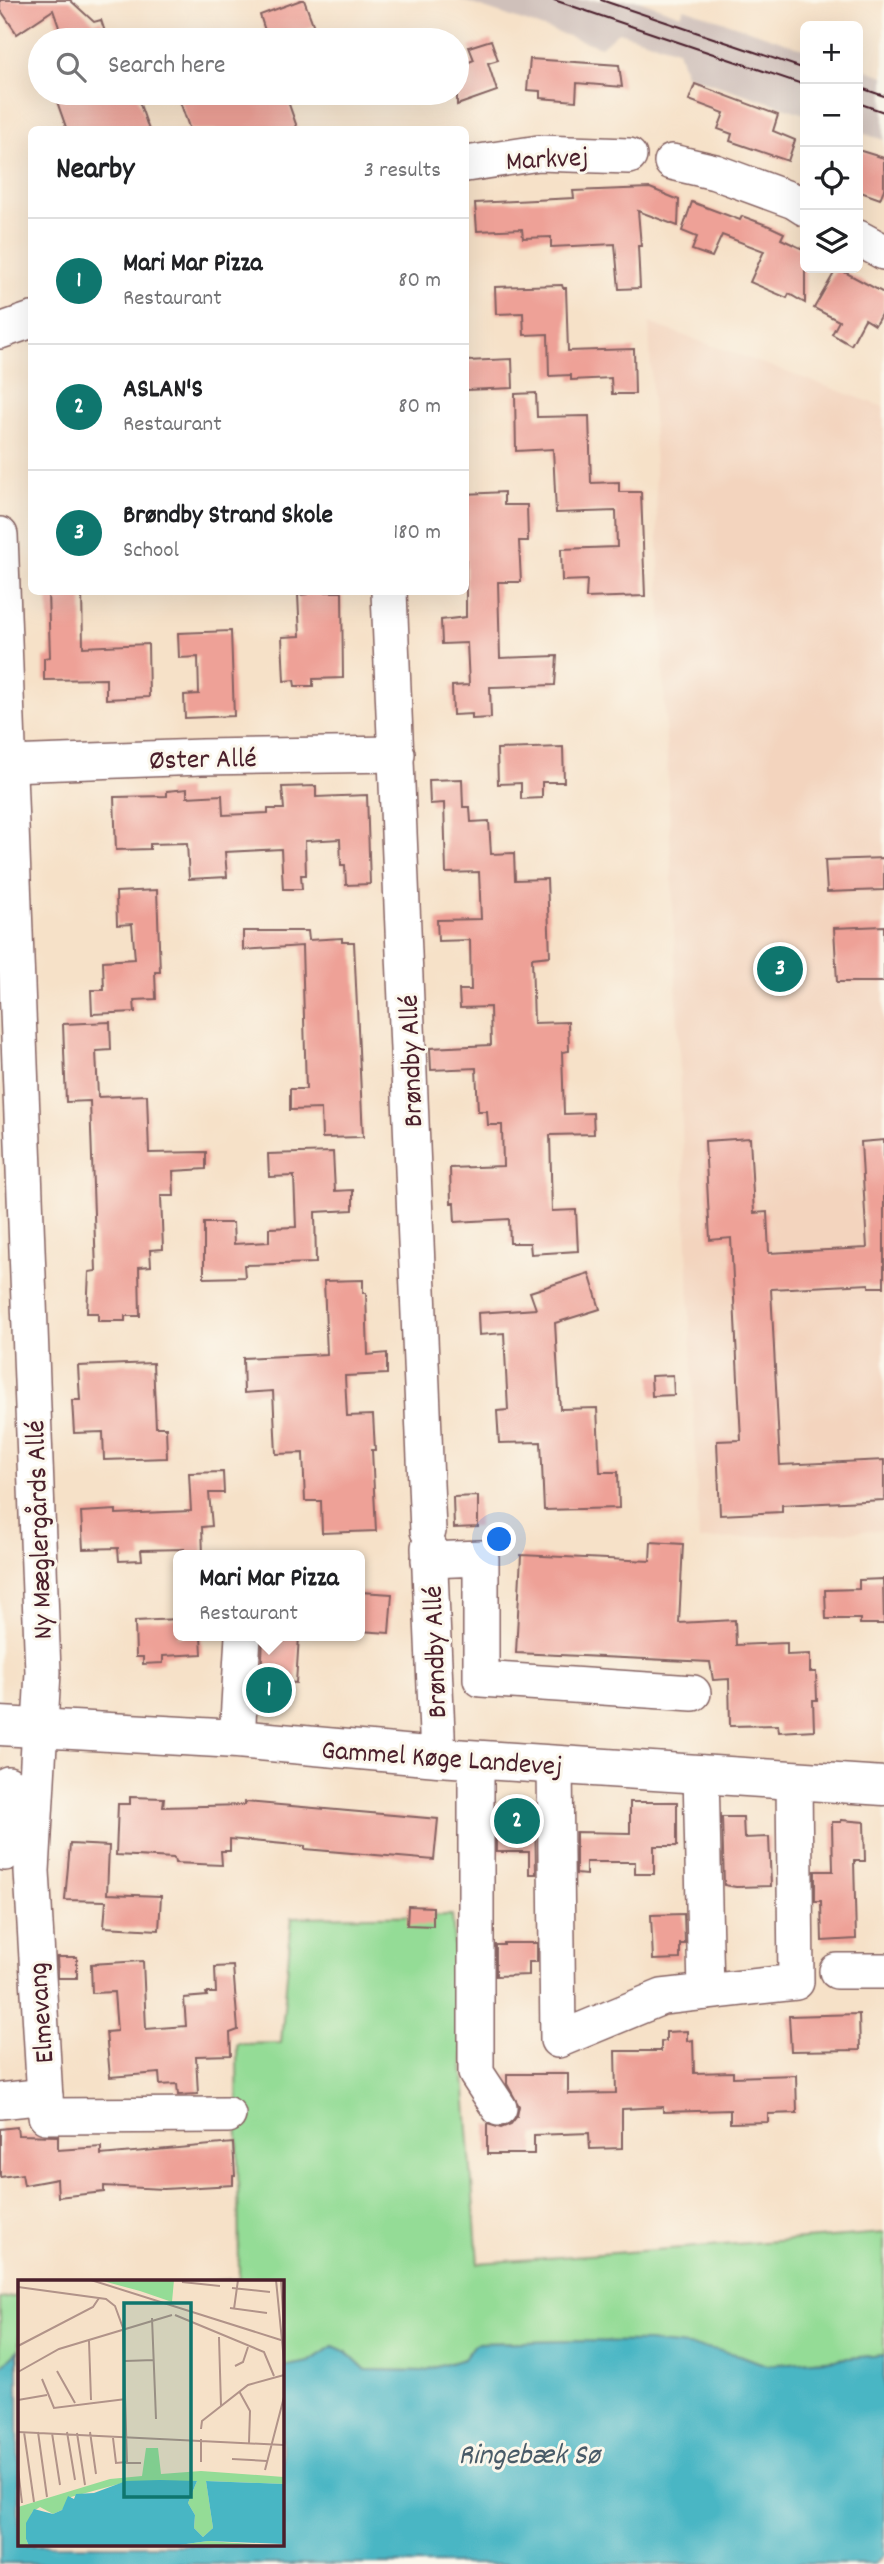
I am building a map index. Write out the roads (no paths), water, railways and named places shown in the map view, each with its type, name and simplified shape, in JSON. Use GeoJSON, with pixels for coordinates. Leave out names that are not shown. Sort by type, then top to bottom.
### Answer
{"type":"FeatureCollection","features":[{"type":"Feature","properties":{"kind":"main road","name":"Gammel Køge Landevej"},"geometry":{"type":"LineString","coordinates":[[0,1726],[237,1739],[438,1757],[884,1786]]}},
{"type":"Feature","properties":{"kind":"street","name":"Markvej"},"geometry":{"type":"LineString","coordinates":[[469,164],[539,153],[629,156]]}},
{"type":"Feature","properties":{"kind":"street"},"geometry":{"type":"LineString","coordinates":[[672,162],[715,172],[800,205]]}},
{"type":"Feature","properties":{"kind":"street"},"geometry":{"type":"LineString","coordinates":[[863,240],[884,253]]}},
{"type":"Feature","properties":{"kind":"street"},"geometry":{"type":"LineString","coordinates":[[0,331],[28,321]]}},
{"type":"Feature","properties":{"kind":"street","name":"Ny Mæglergårds Allé"},"geometry":{"type":"LineString","coordinates":[[0,535],[8,764],[13,1264],[43,1672],[39,1728]]}},
{"type":"Feature","properties":{"kind":"street","name":"Brøndby Allé"},"geometry":{"type":"LineString","coordinates":[[389,595],[438,1757]]}},
{"type":"Feature","properties":{"kind":"street","name":"Øster Allé"},"geometry":{"type":"LineString","coordinates":[[8,764],[397,754]]}},
{"type":"Feature","properties":{"kind":"street"},"geometry":{"type":"LineString","coordinates":[[429,1546],[481,1558],[481,1679],[693,1693]]}},
{"type":"Feature","properties":{"kind":"street"},"geometry":{"type":"LineString","coordinates":[[237,1739],[243,1641]]}},
{"type":"Feature","properties":{"kind":"street","name":"Elmevang"},"geometry":{"type":"LineString","coordinates":[[39,1728],[13,1852],[36,1968],[46,2116],[228,2115]]}},
{"type":"Feature","properties":{"kind":"street"},"geometry":{"type":"LineString","coordinates":[[475,1759],[476,2073],[499,2108]]}},
{"type":"Feature","properties":{"kind":"street"},"geometry":{"type":"LineString","coordinates":[[555,1765],[558,2040],[662,1997],[796,1982],[794,1780]]}},
{"type":"Feature","properties":{"kind":"street"},"geometry":{"type":"LineString","coordinates":[[702,1773],[706,1992]]}},
{"type":"Feature","properties":{"kind":"street"},"geometry":{"type":"LineString","coordinates":[[8,1784],[13,1852]]}},
{"type":"Feature","properties":{"kind":"street"},"geometry":{"type":"LineString","coordinates":[[837,1971],[884,1971]]}},
{"type":"Feature","properties":{"kind":"street"},"geometry":{"type":"LineString","coordinates":[[0,2101],[45,2096]]}},
{"type":"Feature","properties":{"kind":"water","name":"Ringebæk Sø"},"geometry":{"type":"Polygon","coordinates":[[[648,2342],[707,2348],[740,2355],[766,2365],[884,2355],[884,2555],[874,2564],[0,2564],[0,2368],[18,2350],[18,2546],[284,2546],[284,2367],[309,2362],[333,2346],[347,2352],[366,2370],[423,2371],[464,2359],[476,2343],[648,2342]]]}},
{"type":"Feature","properties":{"kind":"tram line"},"geometry":{"type":"LineString","coordinates":[[554,0],[802,84]]}},
{"type":"Feature","properties":{"kind":"tram line"},"geometry":{"type":"LineString","coordinates":[[601,0],[800,67]]}},
{"type":"Feature","properties":{"kind":"tram line"},"geometry":{"type":"LineString","coordinates":[[863,89],[884,96]]}},
{"type":"Feature","properties":{"kind":"tram line"},"geometry":{"type":"LineString","coordinates":[[863,105],[884,112]]}},
{"type":"Feature","properties":{"kind":"place","name":"Brøndby Strand Skole"},"geometry":{"type":"Point","coordinates":[780,969]}},
{"type":"Feature","properties":{"kind":"place","name":"Mari Mar Pizza"},"geometry":{"type":"Point","coordinates":[269,1690]}},
{"type":"Feature","properties":{"kind":"place","name":"ASLAN'S"},"geometry":{"type":"Point","coordinates":[517,1821]}}]}
